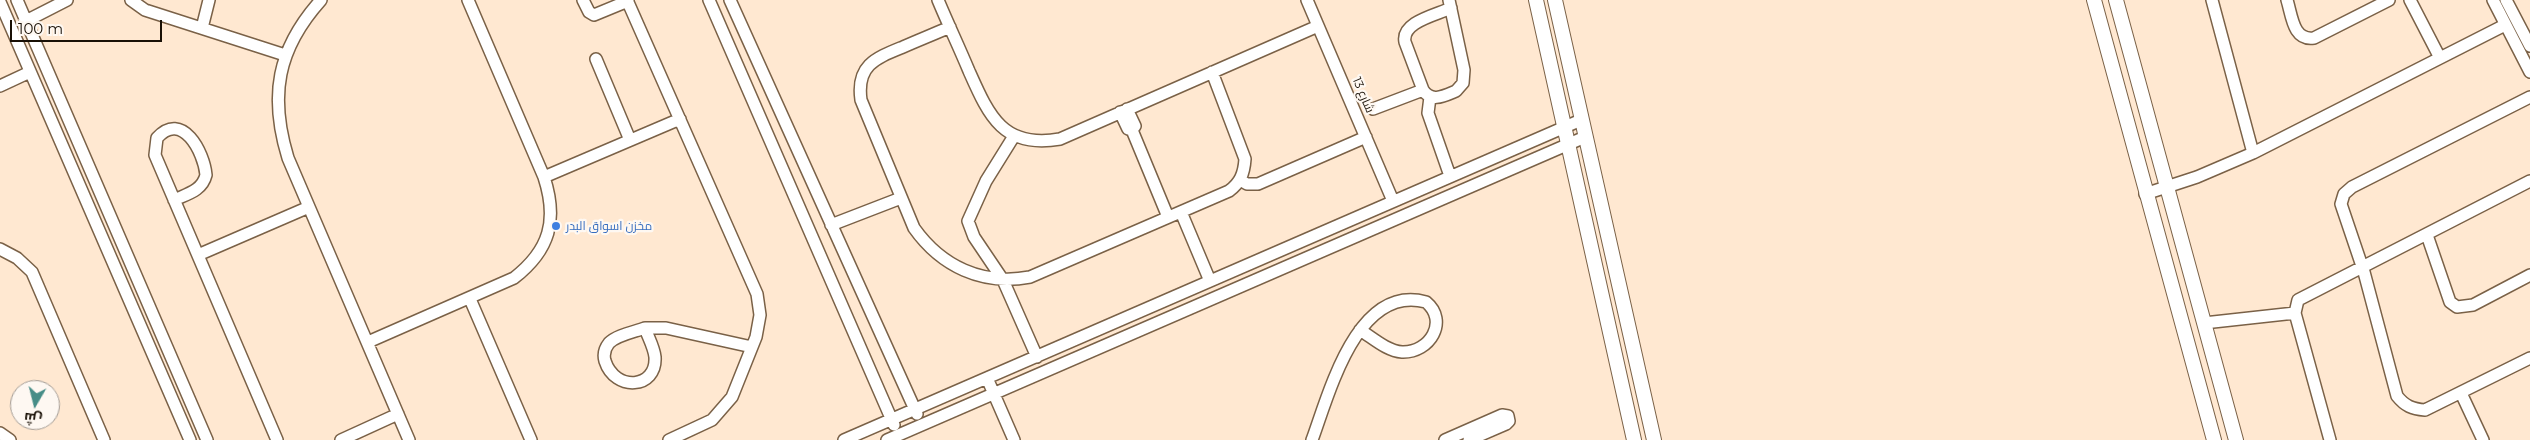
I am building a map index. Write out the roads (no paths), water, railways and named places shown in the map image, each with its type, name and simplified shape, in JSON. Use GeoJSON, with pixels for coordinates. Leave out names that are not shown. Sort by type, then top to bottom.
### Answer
{"type":"FeatureCollection","features":[{"type":"Feature","properties":{"kind":"street"},"geometry":{"type":"LineString","coordinates":[[17,0],[207,440]]}},
{"type":"Feature","properties":{"kind":"street"},"geometry":{"type":"LineString","coordinates":[[26,21],[67,0]]}},
{"type":"Feature","properties":{"kind":"street"},"geometry":{"type":"LineString","coordinates":[[131,0],[145,10],[285,55]]}},
{"type":"Feature","properties":{"kind":"street"},"geometry":{"type":"LineString","coordinates":[[202,28],[209,0]]}},
{"type":"Feature","properties":{"kind":"street"},"geometry":{"type":"LineString","coordinates":[[321,0],[306,16],[285,55],[279,80],[277,106],[280,133],[288,158],[409,440]]}},
{"type":"Feature","properties":{"kind":"street"},"geometry":{"type":"LineString","coordinates":[[368,342],[470,299],[514,278],[540,252],[548,235],[552,215],[550,194],[468,0]]}},
{"type":"Feature","properties":{"kind":"street"},"geometry":{"type":"LineString","coordinates":[[583,0],[587,10],[594,15],[627,0],[757,294],[760,315],[752,347],[732,397],[712,420],[669,440]]}},
{"type":"Feature","properties":{"kind":"street"},"geometry":{"type":"LineString","coordinates":[[709,0],[898,435]]}},
{"type":"Feature","properties":{"kind":"street"},"geometry":{"type":"LineString","coordinates":[[730,0],[922,425]]}},
{"type":"Feature","properties":{"kind":"street"},"geometry":{"type":"LineString","coordinates":[[938,0],[986,109],[994,120],[1014,136],[1029,141],[1060,139],[1318,26]]}},
{"type":"Feature","properties":{"kind":"street","name":"شارع 13"},"geometry":{"type":"LineString","coordinates":[[1307,0],[1394,201]]}},
{"type":"Feature","properties":{"kind":"street"},"geometry":{"type":"LineString","coordinates":[[1536,0],[1634,440]]}},
{"type":"Feature","properties":{"kind":"street"},"geometry":{"type":"LineString","coordinates":[[1555,0],[1654,440]]}},
{"type":"Feature","properties":{"kind":"street"},"geometry":{"type":"LineString","coordinates":[[2094,0],[2214,440]]}},
{"type":"Feature","properties":{"kind":"street"},"geometry":{"type":"LineString","coordinates":[[2116,0],[2236,440]]}},
{"type":"Feature","properties":{"kind":"street"},"geometry":{"type":"LineString","coordinates":[[2212,0],[2253,154]]}},
{"type":"Feature","properties":{"kind":"street"},"geometry":{"type":"LineString","coordinates":[[2287,0],[2295,27],[2299,35],[2306,40],[2314,38],[2389,0]]}},
{"type":"Feature","properties":{"kind":"street"},"geometry":{"type":"LineString","coordinates":[[2410,0],[2440,58]]}},
{"type":"Feature","properties":{"kind":"street"},"geometry":{"type":"LineString","coordinates":[[2492,0],[2530,72]]}},
{"type":"Feature","properties":{"kind":"street"},"geometry":{"type":"LineString","coordinates":[[2506,0],[2530,46]]}},
{"type":"Feature","properties":{"kind":"street"},"geometry":{"type":"LineString","coordinates":[[0,2],[190,440]]}},
{"type":"Feature","properties":{"kind":"street"},"geometry":{"type":"LineString","coordinates":[[1357,117],[1372,113],[1373,109],[1426,93],[1438,98],[1456,91],[1463,83],[1464,70],[1450,4],[1411,26],[1404,35],[1405,42],[1426,93],[1428,113],[1450,176]]}},
{"type":"Feature","properties":{"kind":"street"},"geometry":{"type":"LineString","coordinates":[[2146,194],[2253,154],[2505,25]]}},
{"type":"Feature","properties":{"kind":"street"},"geometry":{"type":"LineString","coordinates":[[950,27],[876,58],[864,73],[860,82],[861,100],[914,228],[934,252],[963,271],[1003,280],[1030,277],[1229,192],[1240,180],[1245,165],[1243,149],[1212,72]]}},
{"type":"Feature","properties":{"kind":"street"},"geometry":{"type":"LineString","coordinates":[[596,59],[630,140]]}},
{"type":"Feature","properties":{"kind":"street"},"geometry":{"type":"LineString","coordinates":[[741,73],[759,65]]}},
{"type":"Feature","properties":{"kind":"street"},"geometry":{"type":"LineString","coordinates":[[0,86],[30,72]]}},
{"type":"Feature","properties":{"kind":"street"},"geometry":{"type":"LineString","coordinates":[[2529,361],[2425,410],[2414,409],[2404,404],[2397,396],[2363,268],[2342,212],[2341,204],[2344,194],[2352,187],[2530,96]]}},
{"type":"Feature","properties":{"kind":"street"},"geometry":{"type":"LineString","coordinates":[[1124,111],[1128,129],[1132,130],[1168,218]]}},
{"type":"Feature","properties":{"kind":"street"},"geometry":{"type":"LineString","coordinates":[[544,177],[680,119]]}},
{"type":"Feature","properties":{"kind":"street"},"geometry":{"type":"LineString","coordinates":[[844,440],[1581,120]]}},
{"type":"Feature","properties":{"kind":"street"},"geometry":{"type":"LineString","coordinates":[[174,200],[197,190],[206,175],[190,136],[177,128],[162,132],[154,146],[155,155],[174,200],[277,440]]}},
{"type":"Feature","properties":{"kind":"street"},"geometry":{"type":"LineString","coordinates":[[1014,136],[986,182],[968,221],[974,238],[1003,280],[1037,357]]}},
{"type":"Feature","properties":{"kind":"street"},"geometry":{"type":"LineString","coordinates":[[1240,180],[1247,184],[1258,184],[1366,137]]}},
{"type":"Feature","properties":{"kind":"street"},"geometry":{"type":"LineString","coordinates":[[887,440],[1585,137]]}},
{"type":"Feature","properties":{"kind":"street"},"geometry":{"type":"LineString","coordinates":[[2137,160],[2158,154]]}},
{"type":"Feature","properties":{"kind":"street"},"geometry":{"type":"LineString","coordinates":[[2330,440],[2295,313],[2298,300],[2530,181]]}},
{"type":"Feature","properties":{"kind":"street"},"geometry":{"type":"LineString","coordinates":[[831,225],[901,198]]}},
{"type":"Feature","properties":{"kind":"street"},"geometry":{"type":"LineString","coordinates":[[90,210],[106,205]]}},
{"type":"Feature","properties":{"kind":"street"},"geometry":{"type":"LineString","coordinates":[[198,255],[309,207]]}},
{"type":"Feature","properties":{"kind":"street"},"geometry":{"type":"LineString","coordinates":[[1181,212],[1210,281]]}},
{"type":"Feature","properties":{"kind":"street"},"geometry":{"type":"LineString","coordinates":[[2427,235],[2450,302],[2457,307],[2468,307],[2530,275]]}},
{"type":"Feature","properties":{"kind":"street"},"geometry":{"type":"LineString","coordinates":[[0,249],[17,258],[32,272],[104,440]]}},
{"type":"Feature","properties":{"kind":"street"},"geometry":{"type":"LineString","coordinates":[[470,299],[532,440]]}},
{"type":"Feature","properties":{"kind":"street"},"geometry":{"type":"LineString","coordinates":[[1312,440],[1346,352],[1360,330],[1382,309],[1408,299],[1426,302],[1432,307],[1437,323],[1436,331],[1425,344],[1402,352],[1387,347],[1360,330]]}},
{"type":"Feature","properties":{"kind":"street"},"geometry":{"type":"LineString","coordinates":[[2204,323],[2295,313]]}},
{"type":"Feature","properties":{"kind":"street"},"geometry":{"type":"LineString","coordinates":[[645,328],[655,357],[652,371],[647,377],[634,383],[619,381],[609,371],[604,358],[606,348],[612,341],[645,328],[666,328],[752,347]]}},
{"type":"Feature","properties":{"kind":"street"},"geometry":{"type":"LineString","coordinates":[[987,378],[1014,440]]}},
{"type":"Feature","properties":{"kind":"street"},"geometry":{"type":"LineString","coordinates":[[2461,393],[2483,440]]}},
{"type":"Feature","properties":{"kind":"street"},"geometry":{"type":"LineString","coordinates":[[341,440],[398,414]]}},
{"type":"Feature","properties":{"kind":"street"},"geometry":{"type":"LineString","coordinates":[[1445,440],[1502,415],[1508,416],[1509,421],[1506,424],[1470,440]]}},
{"type":"Feature","properties":{"kind":"street"},"geometry":{"type":"LineString","coordinates":[[0,433],[10,440]]}},
{"type":"Feature","properties":{"kind":"place","name":"مخزن اسواق البدر"},"geometry":{"type":"Point","coordinates":[556,226]}}]}
